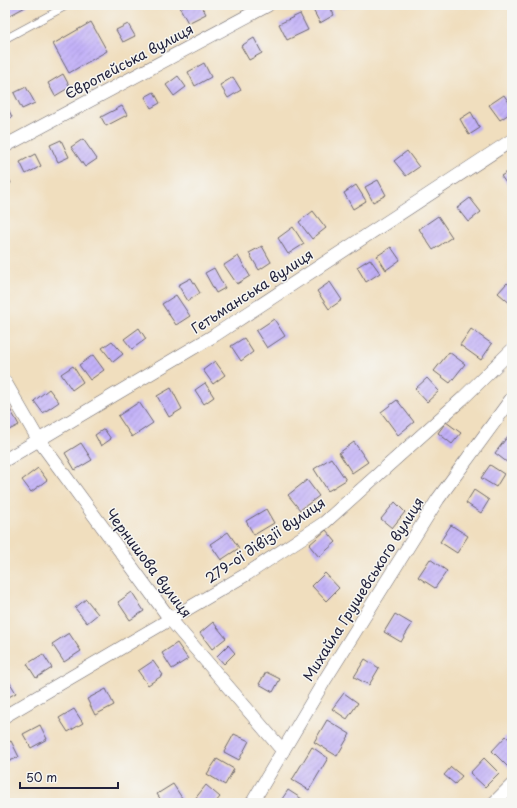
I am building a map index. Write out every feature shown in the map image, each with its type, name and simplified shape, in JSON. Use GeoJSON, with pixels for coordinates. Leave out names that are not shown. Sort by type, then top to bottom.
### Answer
{"type":"FeatureCollection","features":[{"type":"Feature","properties":{"kind":"street","name":"Європейська вулиця"},"geometry":{"type":"LineString","coordinates":[[5,146],[268,5]]}},
{"type":"Feature","properties":{"kind":"street","name":"Гетьманська вулиця"},"geometry":{"type":"LineString","coordinates":[[5,460],[215,335],[512,140]]}},
{"type":"Feature","properties":{"kind":"street","name":"279-ої дівізії вулиця"},"geometry":{"type":"LineString","coordinates":[[5,716],[247,574],[324,523],[462,399],[512,350]]}},
{"type":"Feature","properties":{"kind":"street","name":"Чернишова вулиця"},"geometry":{"type":"LineString","coordinates":[[5,382],[38,439],[170,619],[284,751]]}},
{"type":"Feature","properties":{"kind":"street","name":"Михайла Грушевського вулиця"},"geometry":{"type":"LineString","coordinates":[[252,803],[326,678],[438,499],[512,398]]}},
{"type":"Feature","properties":{"kind":"street"},"geometry":{"type":"LineString","coordinates":[[494,803],[512,785]]}},
{"type":"Feature","properties":{"kind":"lane"},"geometry":{"type":"LineString","coordinates":[[5,39],[68,5]]}},
{"type":"Feature","properties":{"kind":"building"},"geometry":{"type":"Polygon","coordinates":[[[5,5],[29,5],[5,18],[5,5]]]}},
{"type":"Feature","properties":{"kind":"building"},"geometry":{"type":"Polygon","coordinates":[[[186,5],[201,5],[206,14],[188,23],[180,8],[186,5]]]}},
{"type":"Feature","properties":{"kind":"building"},"geometry":{"type":"Polygon","coordinates":[[[318,5],[329,5],[334,15],[320,23],[312,8],[318,5]]]}},
{"type":"Feature","properties":{"kind":"building"},"geometry":{"type":"Polygon","coordinates":[[[342,5],[351,5],[343,9],[342,5]]]}},
{"type":"Feature","properties":{"kind":"building"},"geometry":{"type":"Polygon","coordinates":[[[300,14],[308,30],[287,40],[279,24],[300,14]]]}},
{"type":"Feature","properties":{"kind":"building"},"geometry":{"type":"Polygon","coordinates":[[[91,22],[107,51],[69,73],[53,44],[91,22]]]}},
{"type":"Feature","properties":{"kind":"building"},"geometry":{"type":"Polygon","coordinates":[[[128,24],[135,36],[123,42],[116,30],[128,24]]]}},
{"type":"Feature","properties":{"kind":"building"},"geometry":{"type":"Polygon","coordinates":[[[254,38],[262,53],[249,60],[241,46],[254,38]]]}},
{"type":"Feature","properties":{"kind":"building"},"geometry":{"type":"Polygon","coordinates":[[[204,63],[211,77],[195,86],[188,72],[204,63]]]}},
{"type":"Feature","properties":{"kind":"building"},"geometry":{"type":"Polygon","coordinates":[[[63,74],[70,87],[55,96],[48,83],[63,74]]]}},
{"type":"Feature","properties":{"kind":"building"},"geometry":{"type":"Polygon","coordinates":[[[178,76],[186,87],[174,96],[166,85],[178,76]]]}},
{"type":"Feature","properties":{"kind":"building"},"geometry":{"type":"Polygon","coordinates":[[[233,77],[241,90],[228,98],[220,85],[233,77]]]}},
{"type":"Feature","properties":{"kind":"building"},"geometry":{"type":"Polygon","coordinates":[[[26,87],[35,103],[22,109],[14,93],[26,87]]]}},
{"type":"Feature","properties":{"kind":"building"},"geometry":{"type":"Polygon","coordinates":[[[154,92],[160,103],[151,108],[145,97],[154,92]]]}},
{"type":"Feature","properties":{"kind":"building"},"geometry":{"type":"Polygon","coordinates":[[[504,95],[512,107],[512,112],[500,120],[489,105],[504,95]]]}},
{"type":"Feature","properties":{"kind":"building"},"geometry":{"type":"Polygon","coordinates":[[[5,102],[12,117],[5,120],[5,102]]]}},
{"type":"Feature","properties":{"kind":"building"},"geometry":{"type":"Polygon","coordinates":[[[122,106],[127,115],[106,126],[101,117],[122,106]]]}},
{"type":"Feature","properties":{"kind":"building"},"geometry":{"type":"Polygon","coordinates":[[[471,112],[480,128],[469,135],[460,119],[471,112]]]}},
{"type":"Feature","properties":{"kind":"building"},"geometry":{"type":"Polygon","coordinates":[[[83,139],[97,159],[85,167],[71,147],[83,139]]]}},
{"type":"Feature","properties":{"kind":"building"},"geometry":{"type":"Polygon","coordinates":[[[61,140],[69,157],[58,162],[50,145],[61,140]]]}},
{"type":"Feature","properties":{"kind":"building"},"geometry":{"type":"Polygon","coordinates":[[[407,151],[419,167],[406,176],[394,161],[407,151]]]}},
{"type":"Feature","properties":{"kind":"building"},"geometry":{"type":"Polygon","coordinates":[[[35,154],[41,166],[26,174],[20,162],[35,154]]]}},
{"type":"Feature","properties":{"kind":"building"},"geometry":{"type":"Polygon","coordinates":[[[512,169],[512,189],[511,190],[501,176],[512,169]]]}},
{"type":"Feature","properties":{"kind":"building"},"geometry":{"type":"Polygon","coordinates":[[[5,171],[11,183],[5,186],[5,171]]]}},
{"type":"Feature","properties":{"kind":"building"},"geometry":{"type":"Polygon","coordinates":[[[378,180],[386,195],[373,202],[365,187],[378,180]]]}},
{"type":"Feature","properties":{"kind":"building"},"geometry":{"type":"Polygon","coordinates":[[[356,185],[366,201],[353,209],[344,193],[356,185]]]}},
{"type":"Feature","properties":{"kind":"building"},"geometry":{"type":"Polygon","coordinates":[[[470,198],[481,212],[468,222],[457,208],[470,198]]]}},
{"type":"Feature","properties":{"kind":"building"},"geometry":{"type":"Polygon","coordinates":[[[313,211],[326,228],[312,239],[299,222],[313,211]]]}},
{"type":"Feature","properties":{"kind":"building"},"geometry":{"type":"Polygon","coordinates":[[[438,216],[452,237],[433,250],[419,229],[438,216]]]}},
{"type":"Feature","properties":{"kind":"building"},"geometry":{"type":"Polygon","coordinates":[[[293,227],[304,244],[288,254],[278,238],[293,227]]]}},
{"type":"Feature","properties":{"kind":"building"},"geometry":{"type":"Polygon","coordinates":[[[262,246],[271,262],[259,270],[249,253],[262,246]]]}},
{"type":"Feature","properties":{"kind":"building"},"geometry":{"type":"Polygon","coordinates":[[[391,247],[400,260],[386,270],[377,256],[391,247]]]}},
{"type":"Feature","properties":{"kind":"building"},"geometry":{"type":"Polygon","coordinates":[[[238,256],[250,276],[237,284],[224,265],[238,256]]]}},
{"type":"Feature","properties":{"kind":"building"},"geometry":{"type":"Polygon","coordinates":[[[370,259],[380,273],[366,282],[357,267],[370,259]]]}},
{"type":"Feature","properties":{"kind":"building"},"geometry":{"type":"Polygon","coordinates":[[[214,268],[225,288],[216,293],[205,273],[214,268]]]}},
{"type":"Feature","properties":{"kind":"building"},"geometry":{"type":"Polygon","coordinates":[[[191,278],[200,293],[188,301],[178,285],[191,278]]]}},
{"type":"Feature","properties":{"kind":"building"},"geometry":{"type":"Polygon","coordinates":[[[330,282],[342,300],[329,309],[317,291],[330,282]]]}},
{"type":"Feature","properties":{"kind":"building"},"geometry":{"type":"Polygon","coordinates":[[[507,283],[512,287],[512,305],[498,293],[507,283]]]}},
{"type":"Feature","properties":{"kind":"building"},"geometry":{"type":"Polygon","coordinates":[[[176,295],[190,316],[176,325],[162,304],[176,295]]]}},
{"type":"Feature","properties":{"kind":"building"},"geometry":{"type":"Polygon","coordinates":[[[274,319],[285,336],[267,348],[256,331],[274,319]]]}},
{"type":"Feature","properties":{"kind":"building"},"geometry":{"type":"Polygon","coordinates":[[[139,328],[146,339],[132,349],[124,339],[139,328]]]}},
{"type":"Feature","properties":{"kind":"building"},"geometry":{"type":"Polygon","coordinates":[[[471,329],[492,344],[481,360],[460,345],[471,329]]]}},
{"type":"Feature","properties":{"kind":"building"},"geometry":{"type":"Polygon","coordinates":[[[244,338],[253,352],[241,361],[231,346],[244,338]]]}},
{"type":"Feature","properties":{"kind":"building"},"geometry":{"type":"Polygon","coordinates":[[[112,341],[123,354],[113,362],[102,348],[112,341]]]}},
{"type":"Feature","properties":{"kind":"building"},"geometry":{"type":"Polygon","coordinates":[[[449,352],[465,364],[450,383],[434,371],[449,352]]]}},
{"type":"Feature","properties":{"kind":"building"},"geometry":{"type":"Polygon","coordinates":[[[93,355],[104,370],[90,380],[79,365],[93,355]]]}},
{"type":"Feature","properties":{"kind":"building"},"geometry":{"type":"Polygon","coordinates":[[[215,361],[225,375],[213,384],[203,370],[215,361]]]}},
{"type":"Feature","properties":{"kind":"building"},"geometry":{"type":"Polygon","coordinates":[[[73,366],[83,382],[72,390],[61,374],[73,366]]]}},
{"type":"Feature","properties":{"kind":"building"},"geometry":{"type":"Polygon","coordinates":[[[427,378],[439,391],[427,402],[415,389],[427,378]]]}},
{"type":"Feature","properties":{"kind":"building"},"geometry":{"type":"Polygon","coordinates":[[[205,383],[214,397],[204,404],[195,390],[205,383]]]}},
{"type":"Feature","properties":{"kind":"building"},"geometry":{"type":"Polygon","coordinates":[[[171,388],[182,409],[169,417],[157,396],[171,388]]]}},
{"type":"Feature","properties":{"kind":"building"},"geometry":{"type":"Polygon","coordinates":[[[49,389],[59,402],[43,413],[34,401],[49,389]]]}},
{"type":"Feature","properties":{"kind":"building"},"geometry":{"type":"Polygon","coordinates":[[[397,400],[414,422],[398,435],[381,412],[397,400]]]}},
{"type":"Feature","properties":{"kind":"building"},"geometry":{"type":"Polygon","coordinates":[[[139,402],[153,423],[132,437],[118,416],[139,402]]]}},
{"type":"Feature","properties":{"kind":"building"},"geometry":{"type":"Polygon","coordinates":[[[7,404],[19,425],[5,432],[5,406],[7,404]]]}},
{"type":"Feature","properties":{"kind":"building"},"geometry":{"type":"Polygon","coordinates":[[[446,422],[461,433],[452,444],[438,433],[446,422]]]}},
{"type":"Feature","properties":{"kind":"building"},"geometry":{"type":"Polygon","coordinates":[[[104,429],[111,439],[101,446],[95,435],[104,429]]]}},
{"type":"Feature","properties":{"kind":"building"},"geometry":{"type":"Polygon","coordinates":[[[508,436],[512,439],[512,458],[508,463],[495,453],[508,436]]]}},
{"type":"Feature","properties":{"kind":"building"},"geometry":{"type":"Polygon","coordinates":[[[354,442],[368,462],[352,473],[339,453],[354,442]]]}},
{"type":"Feature","properties":{"kind":"building"},"geometry":{"type":"Polygon","coordinates":[[[81,443],[92,460],[75,470],[65,453],[81,443]]]}},
{"type":"Feature","properties":{"kind":"building"},"geometry":{"type":"Polygon","coordinates":[[[331,458],[346,480],[328,491],[314,469],[331,458]]]}},
{"type":"Feature","properties":{"kind":"building"},"geometry":{"type":"Polygon","coordinates":[[[490,465],[504,474],[496,487],[481,478],[490,465]]]}},
{"type":"Feature","properties":{"kind":"building"},"geometry":{"type":"Polygon","coordinates":[[[38,468],[47,480],[31,492],[22,480],[38,468]]]}},
{"type":"Feature","properties":{"kind":"building"},"geometry":{"type":"Polygon","coordinates":[[[307,480],[319,496],[300,510],[288,495],[307,480]]]}},
{"type":"Feature","properties":{"kind":"building"},"geometry":{"type":"Polygon","coordinates":[[[474,490],[489,500],[481,513],[466,503],[474,490]]]}},
{"type":"Feature","properties":{"kind":"building"},"geometry":{"type":"Polygon","coordinates":[[[395,502],[405,512],[392,528],[381,519],[395,502]]]}},
{"type":"Feature","properties":{"kind":"building"},"geometry":{"type":"Polygon","coordinates":[[[266,509],[274,523],[254,535],[246,521],[266,509]]]}},
{"type":"Feature","properties":{"kind":"building"},"geometry":{"type":"Polygon","coordinates":[[[451,525],[468,536],[457,553],[440,542],[451,525]]]}},
{"type":"Feature","properties":{"kind":"building"},"geometry":{"type":"Polygon","coordinates":[[[326,530],[336,542],[319,557],[309,545],[326,530]]]}},
{"type":"Feature","properties":{"kind":"building"},"geometry":{"type":"Polygon","coordinates":[[[228,532],[239,548],[221,560],[210,544],[228,532]]]}},
{"type":"Feature","properties":{"kind":"building"},"geometry":{"type":"Polygon","coordinates":[[[430,559],[447,571],[435,588],[418,577],[430,559]]]}},
{"type":"Feature","properties":{"kind":"building"},"geometry":{"type":"Polygon","coordinates":[[[325,573],[339,588],[326,601],[312,586],[325,573]]]}},
{"type":"Feature","properties":{"kind":"building"},"geometry":{"type":"Polygon","coordinates":[[[132,592],[144,611],[130,620],[118,602],[132,592]]]}},
{"type":"Feature","properties":{"kind":"building"},"geometry":{"type":"Polygon","coordinates":[[[86,599],[98,614],[87,623],[75,608],[86,599]]]}},
{"type":"Feature","properties":{"kind":"building"},"geometry":{"type":"Polygon","coordinates":[[[395,614],[412,624],[401,642],[384,632],[395,614]]]}},
{"type":"Feature","properties":{"kind":"building"},"geometry":{"type":"Polygon","coordinates":[[[213,622],[226,638],[212,649],[200,633],[213,622]]]}},
{"type":"Feature","properties":{"kind":"building"},"geometry":{"type":"Polygon","coordinates":[[[69,633],[81,651],[64,662],[52,644],[69,633]]]}},
{"type":"Feature","properties":{"kind":"building"},"geometry":{"type":"Polygon","coordinates":[[[177,643],[188,659],[172,669],[162,653],[177,643]]]}},
{"type":"Feature","properties":{"kind":"building"},"geometry":{"type":"Polygon","coordinates":[[[228,645],[235,653],[224,664],[217,656],[228,645]]]}},
{"type":"Feature","properties":{"kind":"building"},"geometry":{"type":"Polygon","coordinates":[[[43,654],[52,668],[36,678],[27,664],[43,654]]]}},
{"type":"Feature","properties":{"kind":"building"},"geometry":{"type":"Polygon","coordinates":[[[365,659],[379,668],[369,685],[354,677],[365,659]]]}},
{"type":"Feature","properties":{"kind":"building"},"geometry":{"type":"Polygon","coordinates":[[[153,661],[163,675],[148,685],[138,671],[153,661]]]}},
{"type":"Feature","properties":{"kind":"building"},"geometry":{"type":"Polygon","coordinates":[[[266,672],[280,679],[273,692],[259,684],[266,672]]]}},
{"type":"Feature","properties":{"kind":"building"},"geometry":{"type":"Polygon","coordinates":[[[7,678],[16,693],[5,699],[5,679],[7,678]]]}},
{"type":"Feature","properties":{"kind":"building"},"geometry":{"type":"Polygon","coordinates":[[[106,689],[114,705],[95,715],[87,699],[106,689]]]}},
{"type":"Feature","properties":{"kind":"building"},"geometry":{"type":"Polygon","coordinates":[[[344,693],[358,703],[347,719],[332,709],[344,693]]]}},
{"type":"Feature","properties":{"kind":"building"},"geometry":{"type":"Polygon","coordinates":[[[74,709],[83,723],[68,732],[59,718],[74,709]]]}},
{"type":"Feature","properties":{"kind":"building"},"geometry":{"type":"Polygon","coordinates":[[[327,720],[350,734],[337,756],[314,742],[327,720]]]}},
{"type":"Feature","properties":{"kind":"building"},"geometry":{"type":"Polygon","coordinates":[[[40,725],[47,739],[31,748],[23,734],[40,725]]]}},
{"type":"Feature","properties":{"kind":"building"},"geometry":{"type":"Polygon","coordinates":[[[234,734],[249,741],[239,760],[224,752],[234,734]]]}},
{"type":"Feature","properties":{"kind":"building"},"geometry":{"type":"Polygon","coordinates":[[[506,736],[512,742],[512,764],[509,768],[492,751],[506,736]]]}},
{"type":"Feature","properties":{"kind":"building"},"geometry":{"type":"Polygon","coordinates":[[[11,741],[19,757],[5,763],[5,744],[11,741]]]}},
{"type":"Feature","properties":{"kind":"building"},"geometry":{"type":"Polygon","coordinates":[[[312,747],[328,758],[309,790],[292,780],[312,747]]]}},
{"type":"Feature","properties":{"kind":"building"},"geometry":{"type":"Polygon","coordinates":[[[484,758],[499,773],[485,787],[470,773],[484,758]]]}},
{"type":"Feature","properties":{"kind":"building"},"geometry":{"type":"Polygon","coordinates":[[[217,759],[234,769],[225,785],[207,774],[217,759]]]}},
{"type":"Feature","properties":{"kind":"building"},"geometry":{"type":"Polygon","coordinates":[[[451,767],[462,776],[455,784],[444,775],[451,767]]]}},
{"type":"Feature","properties":{"kind":"building"},"geometry":{"type":"Polygon","coordinates":[[[173,784],[182,798],[173,803],[163,803],[157,794],[173,784]]]}},
{"type":"Feature","properties":{"kind":"building"},"geometry":{"type":"Polygon","coordinates":[[[206,785],[220,797],[215,803],[198,803],[194,800],[206,785]]]}},
{"type":"Feature","properties":{"kind":"building"},"geometry":{"type":"Polygon","coordinates":[[[288,790],[302,799],[299,803],[280,802],[288,790]]]}}]}
